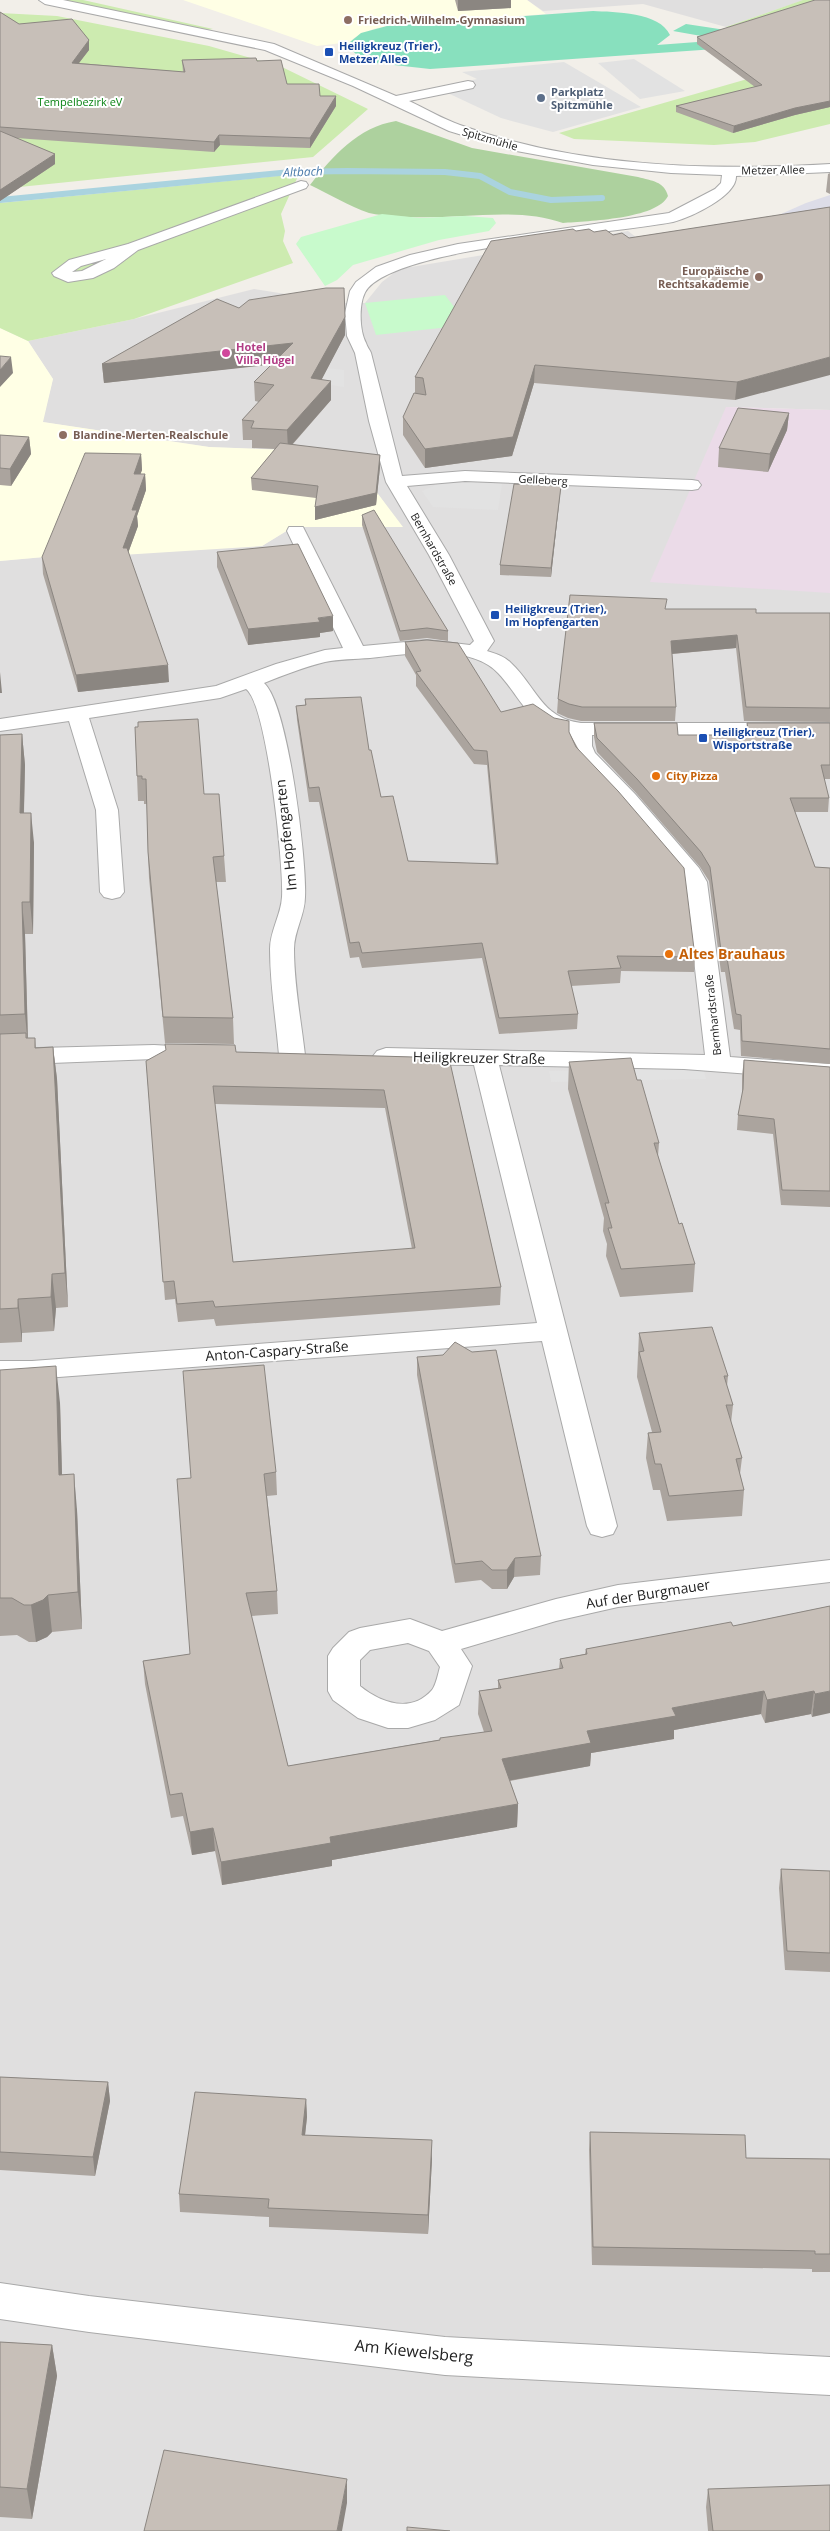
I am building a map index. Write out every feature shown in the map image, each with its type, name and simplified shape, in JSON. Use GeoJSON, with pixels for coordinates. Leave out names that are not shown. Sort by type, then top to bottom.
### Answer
{"type":"FeatureCollection","features":[{"type":"Feature","properties":{"kind":"street","name":"Spitzmühle"},"geometry":{"type":"LineString","coordinates":[[45,0],[269,47],[396,100],[468,134],[516,147],[602,162],[692,186],[728,170]]}},
{"type":"Feature","properties":{"kind":"street","name":"Spitzmühle"},"geometry":{"type":"LineString","coordinates":[[119,2],[225,27],[256,38],[269,47]]}},
{"type":"Feature","properties":{"kind":"street"},"geometry":{"type":"LineString","coordinates":[[396,100],[468,86]]}},
{"type":"Feature","properties":{"kind":"street","name":"Metzer Allee"},"geometry":{"type":"LineString","coordinates":[[728,170],[755,165],[830,161]]}},
{"type":"Feature","properties":{"kind":"street","name":"Metzer Allee"},"geometry":{"type":"LineString","coordinates":[[728,170],[760,172],[830,168]]}},
{"type":"Feature","properties":{"kind":"street","name":"Bernhardstraße"},"geometry":{"type":"LineString","coordinates":[[475,652],[484,641],[439,555],[395,482],[378,421],[363,353],[357,343],[354,302],[365,280],[382,269],[409,260],[467,248],[664,219],[687,211],[692,186],[721,194],[728,184],[730,176],[728,170]]}},
{"type":"Feature","properties":{"kind":"street"},"geometry":{"type":"LineString","coordinates":[[133,247],[301,185]]}},
{"type":"Feature","properties":{"kind":"street","name":"Gelleberg"},"geometry":{"type":"LineString","coordinates":[[395,482],[465,476],[692,485]]}},
{"type":"Feature","properties":{"kind":"street"},"geometry":{"type":"LineString","coordinates":[[296,531],[355,651]]}},
{"type":"Feature","properties":{"kind":"street"},"geometry":{"type":"LineString","coordinates":[[0,725],[206,695],[249,682],[298,663],[355,651],[427,646],[461,648],[500,663],[543,716],[565,727],[581,729],[830,729]]}},
{"type":"Feature","properties":{"kind":"street","name":"Im Hopfengarten"},"geometry":{"type":"LineString","coordinates":[[249,682],[262,692],[270,717],[290,845],[294,897],[284,932],[282,948],[292,1055]]}},
{"type":"Feature","properties":{"kind":"street"},"geometry":{"type":"LineString","coordinates":[[76,714],[86,737],[107,810],[112,892]]}},
{"type":"Feature","properties":{"kind":"street","name":"Bernhardstraße"},"geometry":{"type":"LineString","coordinates":[[581,729],[581,746],[585,756],[627,799],[691,873],[696,882],[718,1062]]}},
{"type":"Feature","properties":{"kind":"street"},"geometry":{"type":"LineString","coordinates":[[0,1057],[154,1052],[223,1053]]}},
{"type":"Feature","properties":{"kind":"street","name":"Heiligkreuzer Straße"},"geometry":{"type":"LineString","coordinates":[[359,1056],[718,1062],[830,1072]]}},
{"type":"Feature","properties":{"kind":"street"},"geometry":{"type":"LineString","coordinates":[[485,1058],[602,1526]]}},
{"type":"Feature","properties":{"kind":"street","name":"Anton-Caspary-Straße"},"geometry":{"type":"LineString","coordinates":[[0,1370],[32,1370],[554,1331]]}},
{"type":"Feature","properties":{"kind":"street","name":"Auf der Burgmauer"},"geometry":{"type":"LineString","coordinates":[[440,1643],[556,1610],[618,1596],[830,1571]]}},
{"type":"Feature","properties":{"kind":"street","name":"Am Kiewelsberg"},"geometry":{"type":"LineString","coordinates":[[0,2301],[89,2314],[445,2356],[830,2376]]}},
{"type":"Feature","properties":{"kind":"shaded area","name":"Friedrich-Wilhelm-Gymnasium"},"geometry":{"type":"Polygon","coordinates":[[[183,0],[527,0],[546,14],[387,26],[373,29],[354,38],[350,42],[317,46],[183,0]]]}},
{"type":"Feature","properties":{"kind":"shaded area"},"geometry":{"type":"Polygon","coordinates":[[[527,0],[804,0],[726,27],[643,4],[543,11],[527,0]]]}},
{"type":"Feature","properties":{"kind":"shaded area"},"geometry":{"type":"Polygon","coordinates":[[[634,59],[685,91],[640,99],[598,63],[634,59]]]}},
{"type":"Feature","properties":{"kind":"shaded area","name":"Parkplatz Spitzmühle"},"geometry":{"type":"Polygon","coordinates":[[[564,62],[641,107],[553,132],[501,118],[437,88],[477,79],[462,72],[564,62]]]}},
{"type":"Feature","properties":{"kind":"shaded area"},"geometry":{"type":"Polygon","coordinates":[[[830,195],[830,255],[772,222],[781,214],[830,195]]]}},
{"type":"Feature","properties":{"kind":"shaded area"},"geometry":{"type":"Polygon","coordinates":[[[628,231],[658,254],[830,315],[830,410],[726,407],[830,593],[830,2531],[0,2531],[0,561],[121,550],[262,546],[293,527],[402,527],[369,482],[359,453],[209,447],[42,422],[53,379],[28,341],[134,319],[254,289],[343,303],[365,303],[382,282],[399,269],[628,231]]]}},
{"type":"Feature","properties":{"kind":"shaded area","name":"Blandine-Merten-Realschule"},"geometry":{"type":"Polygon","coordinates":[[[0,328],[28,341],[53,379],[43,422],[209,447],[360,453],[369,482],[403,527],[293,527],[262,546],[122,555],[121,550],[0,561],[0,328]]]}},
{"type":"Feature","properties":{"kind":"shaded area"},"geometry":{"type":"Polygon","coordinates":[[[301,365],[344,370],[344,387],[292,379],[301,365]]]}},
{"type":"Feature","properties":{"kind":"shaded area"},"geometry":{"type":"Polygon","coordinates":[[[726,407],[830,410],[830,593],[650,582],[726,407]]]}},
{"type":"Feature","properties":{"kind":"shaded area"},"geometry":{"type":"Polygon","coordinates":[[[440,483],[502,484],[498,510],[433,507],[422,491],[440,483]]]}},
{"type":"Feature","properties":{"kind":"shaded area"},"geometry":{"type":"Polygon","coordinates":[[[703,1068],[706,1079],[551,1082],[549,1071],[703,1068]]]}},
{"type":"Feature","properties":{"kind":"green space"},"geometry":{"type":"Polygon","coordinates":[[[57,0],[83,0],[213,29],[206,30],[57,0]]]}},
{"type":"Feature","properties":{"kind":"green space"},"geometry":{"type":"Polygon","coordinates":[[[803,0],[830,0],[830,124],[755,142],[714,145],[574,139],[559,133],[796,65],[763,35],[726,27],[803,0]]]}},
{"type":"Feature","properties":{"kind":"green space"},"geometry":{"type":"Polygon","coordinates":[[[593,11],[636,15],[657,22],[665,27],[670,35],[657,45],[724,40],[673,31],[686,24],[739,32],[744,47],[430,69],[376,63],[362,59],[349,48],[350,42],[361,33],[387,26],[593,11]]]}},
{"type":"Feature","properties":{"kind":"green space","name":"Tempelbezirk eV"},"geometry":{"type":"Polygon","coordinates":[[[0,13],[57,16],[209,46],[282,67],[368,109],[313,157],[0,189],[0,13]]]}},
{"type":"Feature","properties":{"kind":"green space"},"geometry":{"type":"Polygon","coordinates":[[[396,121],[472,148],[657,182],[664,187],[668,196],[661,204],[637,214],[604,220],[563,223],[523,215],[416,217],[375,214],[354,207],[310,185],[327,164],[347,145],[382,124],[396,121]]]}},
{"type":"Feature","properties":{"kind":"green space"},"geometry":{"type":"Polygon","coordinates":[[[299,174],[281,214],[285,231],[283,241],[293,263],[134,319],[28,341],[0,328],[0,203],[299,174]]]}},
{"type":"Feature","properties":{"kind":"green space"},"geometry":{"type":"Polygon","coordinates":[[[382,214],[420,218],[465,216],[493,218],[496,223],[489,231],[439,240],[353,265],[337,280],[325,286],[296,244],[301,237],[382,214]]]}},
{"type":"Feature","properties":{"kind":"green space"},"geometry":{"type":"Polygon","coordinates":[[[445,295],[468,325],[376,335],[365,303],[445,295]]]}},
{"type":"Feature","properties":{"kind":"building"},"geometry":{"type":"Polygon","coordinates":[[[815,0],[830,0],[830,101],[795,108],[734,126],[676,106],[762,85],[697,37],[815,0]]]}},
{"type":"Feature","properties":{"kind":"building"},"geometry":{"type":"Polygon","coordinates":[[[0,12],[19,24],[72,19],[89,40],[72,63],[185,72],[182,60],[256,58],[257,61],[281,60],[287,84],[319,84],[320,96],[336,96],[310,138],[219,135],[214,142],[0,127],[0,12]]]}},
{"type":"Feature","properties":{"kind":"building"},"geometry":{"type":"Polygon","coordinates":[[[0,131],[55,154],[0,190],[0,131]]]}},
{"type":"Feature","properties":{"kind":"building"},"geometry":{"type":"Polygon","coordinates":[[[830,207],[830,357],[737,382],[535,365],[513,437],[425,449],[403,417],[414,393],[426,395],[423,378],[415,377],[491,241],[573,229],[576,231],[589,229],[594,232],[606,230],[613,235],[622,233],[629,238],[830,207]]]}},
{"type":"Feature","properties":{"kind":"building"},"geometry":{"type":"Polygon","coordinates":[[[326,288],[344,288],[345,317],[311,378],[331,381],[287,430],[251,428],[254,421],[242,420],[274,385],[254,382],[293,343],[102,364],[217,299],[239,308],[249,300],[326,288]]]}},
{"type":"Feature","properties":{"kind":"building"},"geometry":{"type":"Polygon","coordinates":[[[0,356],[11,357],[0,370],[0,356]]]}},
{"type":"Feature","properties":{"kind":"building"},"geometry":{"type":"Polygon","coordinates":[[[738,408],[789,413],[770,454],[719,448],[738,408]]]}},
{"type":"Feature","properties":{"kind":"building"},"geometry":{"type":"Polygon","coordinates":[[[0,435],[29,437],[10,469],[0,468],[0,435]]]}},
{"type":"Feature","properties":{"kind":"building"},"geometry":{"type":"Polygon","coordinates":[[[280,443],[380,455],[376,493],[315,507],[318,486],[251,478],[280,443]]]}},
{"type":"Feature","properties":{"kind":"building"},"geometry":{"type":"Polygon","coordinates":[[[85,453],[141,454],[134,474],[145,474],[132,510],[137,510],[123,548],[127,548],[168,665],[76,675],[42,557],[85,453]]]}},
{"type":"Feature","properties":{"kind":"building"},"geometry":{"type":"Polygon","coordinates":[[[514,484],[561,486],[551,568],[500,565],[514,484]]]}},
{"type":"Feature","properties":{"kind":"building"},"geometry":{"type":"Polygon","coordinates":[[[374,510],[448,631],[427,628],[400,631],[362,515],[374,510]]]}},
{"type":"Feature","properties":{"kind":"building"},"geometry":{"type":"Polygon","coordinates":[[[298,544],[333,616],[318,618],[320,622],[248,629],[217,552],[298,544]]]}},
{"type":"Feature","properties":{"kind":"building"},"geometry":{"type":"Polygon","coordinates":[[[570,595],[667,599],[665,609],[756,609],[756,613],[830,613],[830,708],[746,707],[737,635],[671,641],[676,707],[582,707],[569,704],[558,699],[570,595]]]}},
{"type":"Feature","properties":{"kind":"building"},"geometry":{"type":"Polygon","coordinates":[[[427,640],[458,643],[501,712],[533,704],[554,718],[569,721],[569,732],[576,747],[618,791],[684,868],[695,957],[617,956],[621,968],[568,971],[578,1014],[499,1018],[482,943],[362,953],[359,942],[350,943],[319,787],[309,788],[296,706],[306,705],[305,699],[361,697],[369,750],[371,750],[381,797],[393,796],[408,861],[498,864],[487,751],[474,750],[416,672],[421,671],[405,642],[427,640]]]}},
{"type":"Feature","properties":{"kind":"building"},"geometry":{"type":"Polygon","coordinates":[[[198,719],[204,794],[219,794],[224,856],[213,857],[233,1018],[163,1017],[148,852],[146,779],[142,779],[142,776],[137,776],[135,727],[138,727],[138,722],[198,719]]]}},
{"type":"Feature","properties":{"kind":"building"},"geometry":{"type":"Polygon","coordinates":[[[594,723],[677,723],[678,735],[749,735],[747,723],[830,723],[830,765],[821,765],[829,798],[790,798],[815,867],[830,868],[830,1049],[742,1041],[741,1015],[736,1014],[727,958],[722,958],[710,867],[701,852],[637,779],[597,738],[594,723]]]}},
{"type":"Feature","properties":{"kind":"building"},"geometry":{"type":"Polygon","coordinates":[[[22,734],[20,813],[31,813],[30,902],[22,902],[25,1014],[0,1015],[0,735],[22,734]]]}},
{"type":"Feature","properties":{"kind":"building"},"geometry":{"type":"Polygon","coordinates":[[[26,1033],[26,1038],[35,1038],[35,1048],[53,1047],[65,1273],[52,1274],[51,1297],[18,1299],[18,1308],[0,1309],[0,1034],[26,1033]]]}},
{"type":"Feature","properties":{"kind":"building"},"geometry":{"type":"Polygon","coordinates":[[[165,1044],[235,1045],[236,1052],[449,1058],[501,1287],[215,1307],[213,1301],[177,1304],[174,1281],[163,1282],[146,1061],[166,1050],[165,1044]],[[213,1086],[233,1262],[415,1248],[384,1090],[213,1086]]]}},
{"type":"Feature","properties":{"kind":"building"},"geometry":{"type":"Polygon","coordinates":[[[631,1058],[637,1080],[641,1080],[659,1143],[654,1143],[679,1224],[682,1223],[695,1264],[621,1269],[608,1228],[612,1228],[605,1203],[609,1203],[569,1062],[631,1058]]]}},
{"type":"Feature","properties":{"kind":"building"},"geometry":{"type":"Polygon","coordinates":[[[744,1060],[830,1067],[830,1191],[782,1190],[774,1119],[738,1115],[743,1089],[744,1060]]]}},
{"type":"Feature","properties":{"kind":"building"},"geometry":{"type":"Polygon","coordinates":[[[712,1327],[728,1376],[724,1376],[733,1405],[726,1405],[742,1458],[736,1459],[744,1490],[669,1496],[661,1464],[655,1464],[648,1433],[661,1432],[639,1352],[644,1351],[639,1333],[712,1327]]]}},
{"type":"Feature","properties":{"kind":"building"},"geometry":{"type":"Polygon","coordinates":[[[455,1342],[472,1352],[496,1350],[541,1556],[515,1558],[507,1570],[492,1570],[482,1561],[455,1564],[417,1357],[443,1355],[455,1342]]]}},
{"type":"Feature","properties":{"kind":"building"},"geometry":{"type":"Polygon","coordinates":[[[264,1365],[276,1472],[264,1474],[277,1591],[246,1593],[288,1766],[440,1740],[440,1738],[492,1731],[479,1691],[501,1688],[498,1680],[563,1668],[560,1659],[587,1654],[586,1649],[731,1622],[733,1626],[830,1606],[830,1691],[815,1694],[814,1691],[767,1700],[764,1691],[672,1708],[676,1716],[587,1731],[591,1743],[502,1759],[518,1804],[330,1837],[331,1843],[221,1862],[213,1828],[190,1832],[182,1793],[170,1795],[143,1661],[190,1654],[177,1479],[191,1478],[183,1371],[264,1365]]]}},
{"type":"Feature","properties":{"kind":"building"},"geometry":{"type":"Polygon","coordinates":[[[56,1366],[59,1475],[74,1474],[78,1592],[48,1595],[43,1600],[31,1605],[24,1605],[12,1598],[0,1598],[0,1370],[56,1366]]]}},
{"type":"Feature","properties":{"kind":"building"},"geometry":{"type":"Polygon","coordinates":[[[781,1869],[830,1871],[830,1953],[787,1951],[781,1869]]]}},
{"type":"Feature","properties":{"kind":"building"},"geometry":{"type":"Polygon","coordinates":[[[0,2077],[108,2082],[93,2157],[0,2152],[0,2077]]]}},
{"type":"Feature","properties":{"kind":"building"},"geometry":{"type":"Polygon","coordinates":[[[195,2092],[306,2099],[302,2135],[432,2140],[428,2215],[268,2208],[269,2199],[179,2194],[195,2092]]]}},
{"type":"Feature","properties":{"kind":"building"},"geometry":{"type":"Polygon","coordinates":[[[590,2132],[745,2135],[746,2158],[830,2159],[830,2254],[815,2254],[815,2251],[593,2247],[590,2132]]]}},
{"type":"Feature","properties":{"kind":"building"},"geometry":{"type":"Polygon","coordinates":[[[0,2342],[52,2345],[27,2489],[0,2487],[0,2342]]]}},
{"type":"Feature","properties":{"kind":"building"},"geometry":{"type":"Polygon","coordinates":[[[164,2450],[347,2479],[337,2531],[144,2531],[164,2450]]]}},
{"type":"Feature","properties":{"kind":"building"},"geometry":{"type":"Polygon","coordinates":[[[830,2485],[830,2531],[713,2531],[708,2489],[830,2485]]]}},
{"type":"Feature","properties":{"kind":"building"},"geometry":{"type":"Polygon","coordinates":[[[407,2527],[450,2531],[407,2531],[407,2527]]]}},
{"type":"Feature","properties":{"kind":"waterway","name":"Altbach"},"geometry":{"type":"LineString","coordinates":[[0,200],[291,172],[347,171],[445,172],[480,176],[510,192],[551,200],[602,198]]}},
{"type":"Feature","properties":{"kind":"place","name":"Friedrich-Wilhelm-Gymnasium"},"geometry":{"type":"Point","coordinates":[348,20]}},
{"type":"Feature","properties":{"kind":"place","name":"Heiligkreuz (Trier), Metzer Allee"},"geometry":{"type":"Point","coordinates":[329,52]}},
{"type":"Feature","properties":{"kind":"place","name":"Parkplatz Spitzmühle"},"geometry":{"type":"Point","coordinates":[541,98]}},
{"type":"Feature","properties":{"kind":"place","name":"Europäische Rechtsakademie"},"geometry":{"type":"Point","coordinates":[759,277]}},
{"type":"Feature","properties":{"kind":"place","name":"Hotel Villa Hügel"},"geometry":{"type":"Point","coordinates":[226,353]}},
{"type":"Feature","properties":{"kind":"place","name":"Blandine-Merten-Realschule"},"geometry":{"type":"Point","coordinates":[63,435]}},
{"type":"Feature","properties":{"kind":"place","name":"Heiligkreuz (Trier), Im Hopfengarten"},"geometry":{"type":"Point","coordinates":[495,615]}},
{"type":"Feature","properties":{"kind":"place","name":"Heiligkreuz (Trier), Wisportstraße"},"geometry":{"type":"Point","coordinates":[703,738]}},
{"type":"Feature","properties":{"kind":"place","name":"City Pizza"},"geometry":{"type":"Point","coordinates":[656,776]}},
{"type":"Feature","properties":{"kind":"place","name":"Altes Brauhaus"},"geometry":{"type":"Point","coordinates":[669,954]}}]}
